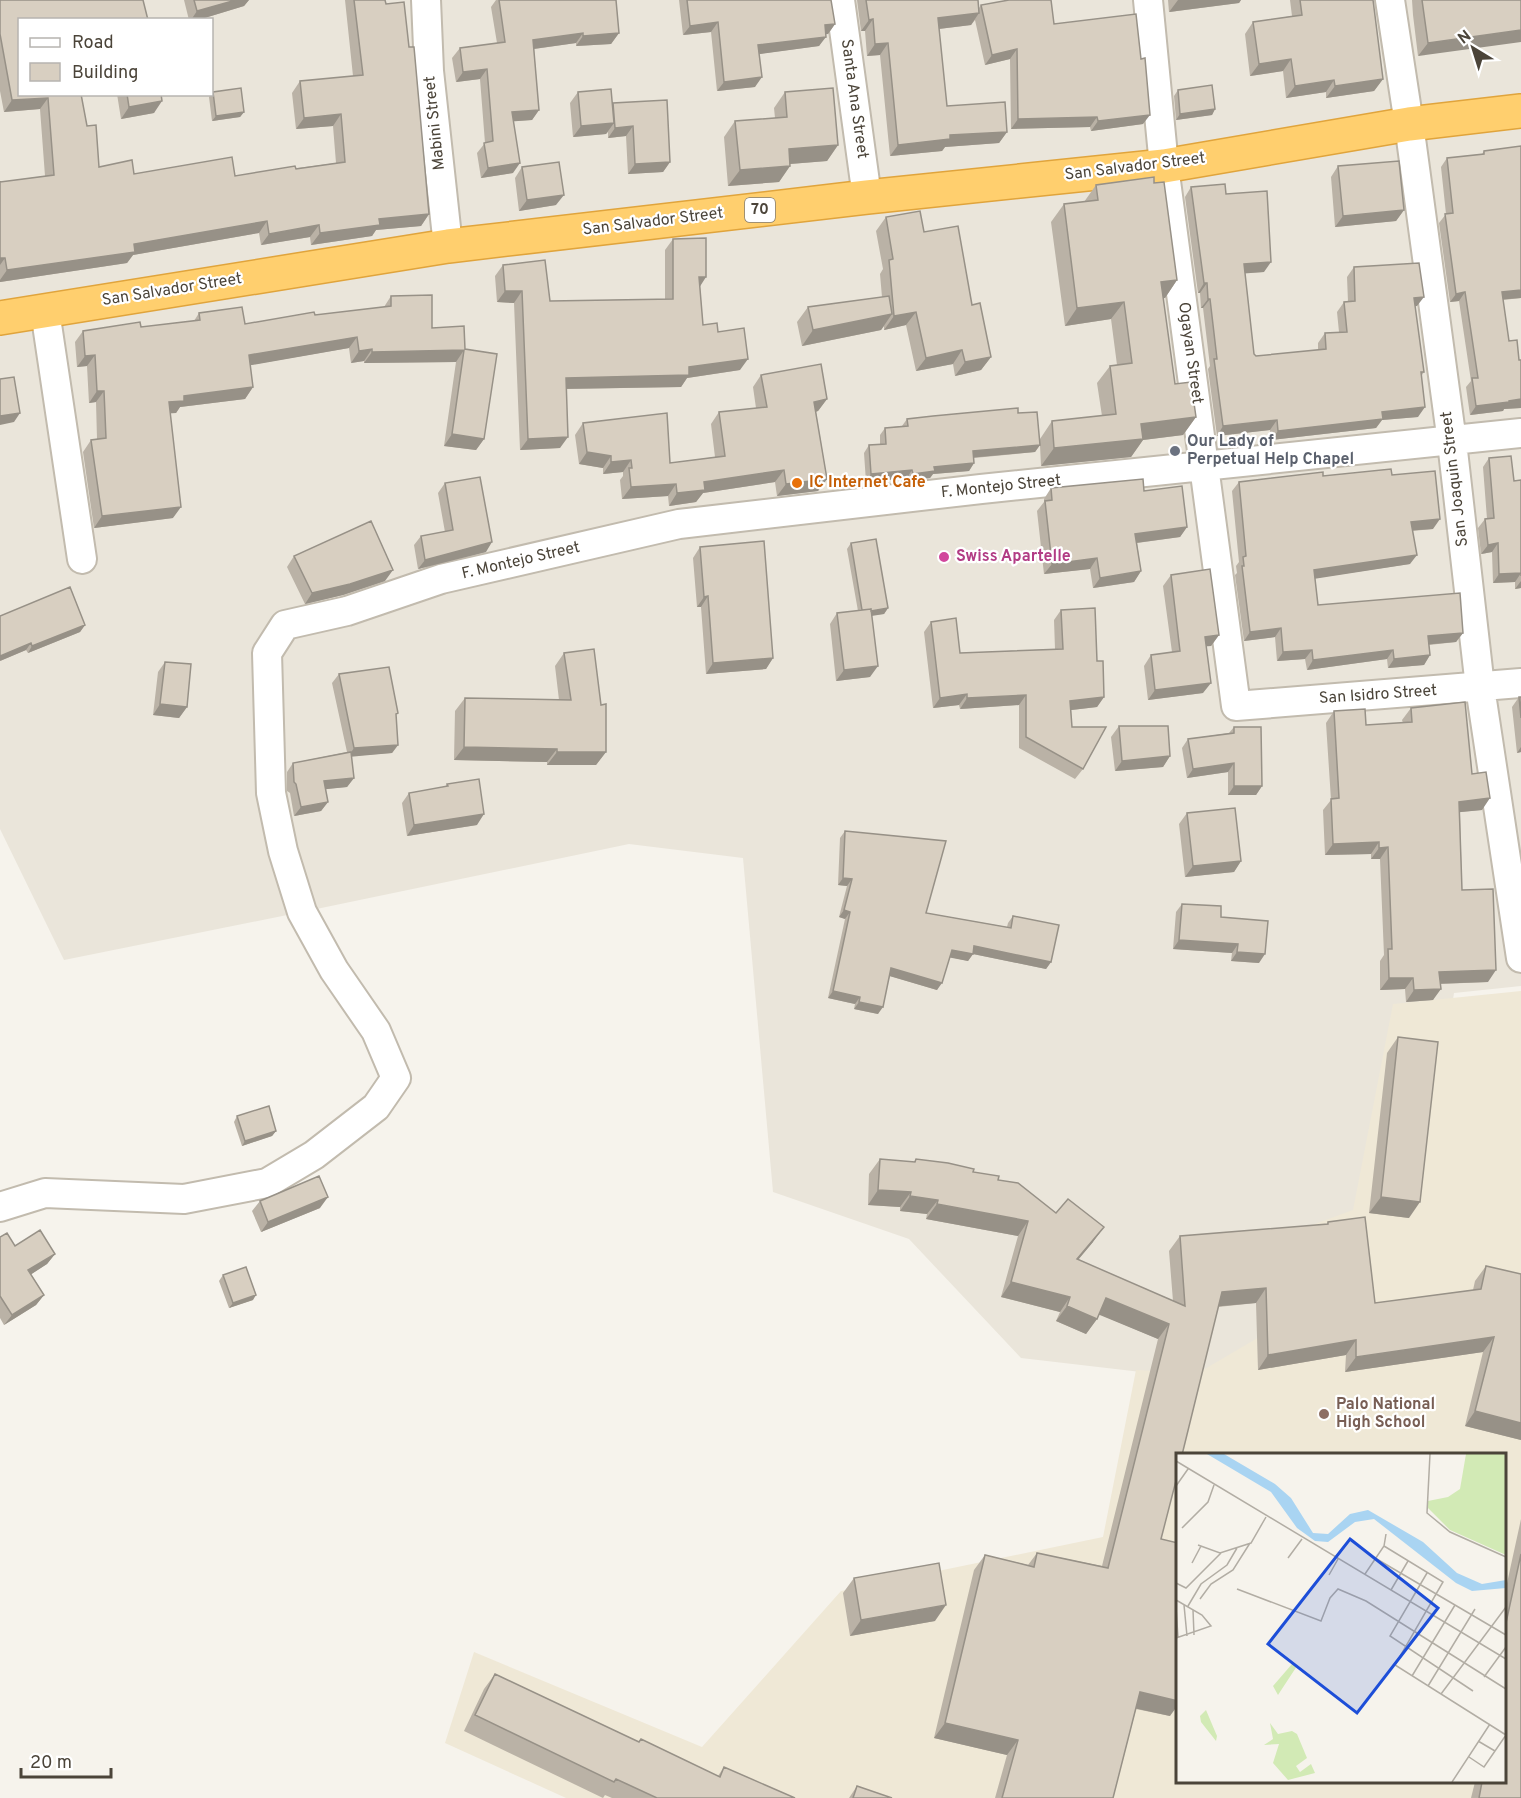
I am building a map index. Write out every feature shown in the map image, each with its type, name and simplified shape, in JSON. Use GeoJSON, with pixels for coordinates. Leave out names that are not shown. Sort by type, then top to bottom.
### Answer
{"type":"FeatureCollection","features":[{"type":"Feature","properties":{"kind":"highway","name":"San Salvador Street"},"geometry":{"type":"LineString","coordinates":[[0,318],[448,246],[867,197],[1164,166],[1410,124],[1521,111]]}},
{"type":"Feature","properties":{"kind":"street","name":"Mabini Street"},"geometry":{"type":"LineString","coordinates":[[426,0],[429,71],[448,246]]}},
{"type":"Feature","properties":{"kind":"street","name":"Santa Ana Street"},"geometry":{"type":"LineString","coordinates":[[840,0],[867,197]]}},
{"type":"Feature","properties":{"kind":"street","name":"Ogayan Street"},"geometry":{"type":"LineString","coordinates":[[1148,0],[1164,166],[1236,706]]}},
{"type":"Feature","properties":{"kind":"street","name":"San Joaquin Street"},"geometry":{"type":"LineString","coordinates":[[1390,0],[1410,124],[1452,442],[1480,687],[1521,958]]}},
{"type":"Feature","properties":{"kind":"street"},"geometry":{"type":"LineString","coordinates":[[45,311],[82,559]]}},
{"type":"Feature","properties":{"kind":"street","name":"F. Montejo Street"},"geometry":{"type":"LineString","coordinates":[[0,1207],[45,1193],[184,1199],[267,1183],[314,1155],[376,1107],[396,1078],[376,1031],[334,970],[302,912],[283,851],[271,793],[267,653],[285,625],[347,611],[441,579],[679,524],[981,489],[1521,434]]}},
{"type":"Feature","properties":{"kind":"street","name":"San Isidro Street"},"geometry":{"type":"LineString","coordinates":[[1236,706],[1521,683]]}},
{"type":"Feature","properties":{"kind":"shaded area"},"geometry":{"type":"Polygon","coordinates":[[[0,0],[1521,0],[1521,986],[1454,993],[1398,1339],[1279,1388],[1021,1358],[909,1239],[773,1192],[743,858],[629,844],[64,960],[0,829],[0,0]]]}},
{"type":"Feature","properties":{"kind":"shaded area","name":"Palo National High School"},"geometry":{"type":"Polygon","coordinates":[[[1521,991],[1521,1798],[566,1798],[445,1743],[474,1652],[702,1747],[841,1591],[1103,1537],[1136,1370],[1198,1373],[1307,1309],[1296,1231],[1353,1210],[1393,1004],[1521,991]]]}},
{"type":"Feature","properties":{"kind":"building"},"geometry":{"type":"Polygon","coordinates":[[[0,0],[143,0],[148,18],[18,18],[18,96],[81,96],[87,126],[96,125],[99,167],[132,160],[134,174],[232,157],[235,176],[295,166],[296,169],[345,162],[341,114],[304,118],[300,81],[363,75],[354,0],[385,0],[386,4],[404,2],[409,47],[414,47],[429,214],[379,219],[380,225],[320,233],[319,225],[269,234],[267,221],[134,244],[135,252],[7,270],[5,258],[0,258],[0,182],[54,175],[48,98],[12,100],[0,34],[0,0]]]}},
{"type":"Feature","properties":{"kind":"building"},"geometry":{"type":"Polygon","coordinates":[[[194,0],[236,0],[197,11],[194,0]]]}},
{"type":"Feature","properties":{"kind":"building"},"geometry":{"type":"Polygon","coordinates":[[[499,0],[616,0],[619,33],[583,36],[583,33],[533,40],[539,110],[512,112],[520,163],[488,168],[484,143],[493,141],[487,69],[463,72],[460,48],[505,42],[499,0]]]}},
{"type":"Feature","properties":{"kind":"building"},"geometry":{"type":"Polygon","coordinates":[[[687,0],[831,0],[835,24],[825,25],[826,37],[758,45],[762,77],[724,82],[718,22],[690,26],[687,0]]]}},
{"type":"Feature","properties":{"kind":"building"},"geometry":{"type":"Polygon","coordinates":[[[866,0],[978,0],[979,13],[938,18],[947,106],[1005,102],[1007,132],[950,135],[950,139],[898,145],[888,43],[875,44],[873,19],[869,20],[866,0]]]}},
{"type":"Feature","properties":{"kind":"building"},"geometry":{"type":"Polygon","coordinates":[[[1009,0],[1051,0],[1054,24],[1136,14],[1141,59],[1145,58],[1150,115],[1098,121],[1097,117],[1018,119],[1017,49],[992,55],[981,5],[1009,0]]]}},
{"type":"Feature","properties":{"kind":"building"},"geometry":{"type":"Polygon","coordinates":[[[1300,0],[1373,0],[1383,79],[1335,86],[1334,80],[1295,86],[1291,59],[1259,64],[1253,22],[1302,15],[1300,0]]]}},
{"type":"Feature","properties":{"kind":"building"},"geometry":{"type":"Polygon","coordinates":[[[1422,0],[1521,0],[1521,30],[1428,43],[1422,0]]]}},
{"type":"Feature","properties":{"kind":"building"},"geometry":{"type":"Polygon","coordinates":[[[1212,85],[1215,109],[1180,114],[1178,90],[1212,85]]]}},
{"type":"Feature","properties":{"kind":"building"},"geometry":{"type":"Polygon","coordinates":[[[241,88],[244,112],[216,116],[213,92],[241,88]]]}},
{"type":"Feature","properties":{"kind":"building"},"geometry":{"type":"Polygon","coordinates":[[[833,88],[838,145],[789,149],[790,166],[740,170],[735,121],[787,117],[785,92],[833,88]]]}},
{"type":"Feature","properties":{"kind":"building"},"geometry":{"type":"Polygon","coordinates":[[[611,89],[614,123],[581,126],[578,92],[611,89]]]}},
{"type":"Feature","properties":{"kind":"building"},"geometry":{"type":"Polygon","coordinates":[[[127,96],[161,96],[162,101],[129,107],[127,96]]]}},
{"type":"Feature","properties":{"kind":"building"},"geometry":{"type":"Polygon","coordinates":[[[667,100],[670,162],[635,164],[633,126],[615,128],[613,103],[667,100]]]}},
{"type":"Feature","properties":{"kind":"building"},"geometry":{"type":"Polygon","coordinates":[[[1521,146],[1521,290],[1502,292],[1509,341],[1517,340],[1519,360],[1521,360],[1521,399],[1476,406],[1472,378],[1478,378],[1465,292],[1456,294],[1445,214],[1453,213],[1447,158],[1484,154],[1484,151],[1521,146]]]}},
{"type":"Feature","properties":{"kind":"building"},"geometry":{"type":"Polygon","coordinates":[[[1399,161],[1404,210],[1343,216],[1338,166],[1399,161]]]}},
{"type":"Feature","properties":{"kind":"building"},"geometry":{"type":"Polygon","coordinates":[[[559,162],[564,195],[527,200],[522,167],[559,162]]]}},
{"type":"Feature","properties":{"kind":"building"},"geometry":{"type":"Polygon","coordinates":[[[1154,177],[1154,183],[1164,182],[1177,280],[1161,282],[1175,384],[1191,382],[1196,417],[1141,424],[1143,439],[1054,448],[1052,421],[1116,414],[1110,366],[1132,363],[1124,302],[1077,308],[1064,204],[1098,200],[1096,185],[1154,177]]]}},
{"type":"Feature","properties":{"kind":"building"},"geometry":{"type":"Polygon","coordinates":[[[1225,184],[1226,194],[1267,191],[1271,262],[1244,264],[1254,354],[1256,356],[1326,349],[1325,333],[1347,332],[1344,302],[1355,301],[1354,267],[1419,263],[1424,297],[1414,298],[1424,372],[1421,372],[1425,407],[1382,412],[1383,419],[1278,431],[1277,420],[1223,426],[1214,359],[1217,359],[1210,299],[1208,299],[1207,283],[1204,283],[1191,187],[1225,184]]]}},
{"type":"Feature","properties":{"kind":"building"},"geometry":{"type":"Polygon","coordinates":[[[920,211],[924,232],[958,226],[972,305],[980,303],[991,357],[965,362],[962,350],[926,358],[916,312],[894,316],[889,260],[893,259],[886,217],[920,211]]]}},
{"type":"Feature","properties":{"kind":"building"},"geometry":{"type":"Polygon","coordinates":[[[706,238],[706,277],[699,277],[703,325],[717,323],[718,332],[744,328],[748,359],[689,367],[689,375],[566,378],[568,437],[528,439],[522,291],[505,291],[503,265],[545,260],[550,301],[673,299],[673,239],[706,238]]]}},
{"type":"Feature","properties":{"kind":"building"},"geometry":{"type":"Polygon","coordinates":[[[432,295],[432,328],[464,326],[465,349],[497,354],[484,439],[452,434],[464,350],[372,352],[372,349],[359,351],[357,337],[249,355],[253,387],[184,396],[184,401],[169,402],[181,507],[102,516],[91,440],[106,438],[104,391],[97,391],[95,355],[85,356],[83,331],[140,322],[141,327],[200,320],[199,313],[242,307],[245,324],[314,312],[315,315],[391,306],[391,296],[432,295]]]}},
{"type":"Feature","properties":{"kind":"building"},"geometry":{"type":"Polygon","coordinates":[[[889,296],[892,314],[813,330],[808,307],[889,296]]]}},
{"type":"Feature","properties":{"kind":"building"},"geometry":{"type":"Polygon","coordinates":[[[821,364],[827,399],[814,402],[827,479],[786,484],[784,470],[704,482],[705,490],[677,493],[676,484],[631,487],[629,468],[632,468],[631,460],[611,462],[611,456],[587,452],[583,423],[667,413],[670,463],[725,456],[719,412],[767,407],[761,375],[821,364]]]}},
{"type":"Feature","properties":{"kind":"building"},"geometry":{"type":"Polygon","coordinates":[[[14,377],[20,413],[0,416],[0,379],[14,377]]]}},
{"type":"Feature","properties":{"kind":"building"},"geometry":{"type":"Polygon","coordinates":[[[1018,408],[1018,413],[1037,412],[1040,445],[973,451],[974,463],[934,467],[935,471],[913,474],[912,470],[871,474],[869,445],[886,444],[885,428],[908,426],[907,419],[1018,408]]]}},
{"type":"Feature","properties":{"kind":"building"},"geometry":{"type":"Polygon","coordinates":[[[1511,456],[1514,481],[1521,480],[1521,573],[1499,574],[1498,543],[1488,545],[1485,519],[1494,518],[1489,458],[1511,456]]]}},
{"type":"Feature","properties":{"kind":"building"},"geometry":{"type":"Polygon","coordinates":[[[1391,469],[1392,475],[1435,471],[1440,519],[1411,522],[1417,555],[1314,570],[1318,605],[1460,593],[1463,633],[1428,636],[1430,655],[1394,659],[1393,650],[1313,660],[1312,650],[1283,652],[1281,628],[1250,632],[1242,566],[1244,566],[1243,557],[1246,556],[1239,482],[1323,472],[1323,476],[1391,469]]]}},
{"type":"Feature","properties":{"kind":"building"},"geometry":{"type":"Polygon","coordinates":[[[480,477],[492,542],[425,560],[421,536],[453,530],[445,483],[480,477]]]}},
{"type":"Feature","properties":{"kind":"building"},"geometry":{"type":"Polygon","coordinates":[[[1143,479],[1144,491],[1182,486],[1187,527],[1135,534],[1141,571],[1100,578],[1097,558],[1052,564],[1045,501],[1052,500],[1051,488],[1143,479]]]}},
{"type":"Feature","properties":{"kind":"building"},"geometry":{"type":"Polygon","coordinates":[[[371,521],[393,570],[312,593],[294,556],[371,521]]]}},
{"type":"Feature","properties":{"kind":"building"},"geometry":{"type":"Polygon","coordinates":[[[876,539],[888,608],[862,610],[851,543],[876,539]]]}},
{"type":"Feature","properties":{"kind":"building"},"geometry":{"type":"Polygon","coordinates":[[[764,541],[773,658],[713,663],[708,596],[704,597],[700,547],[764,541]]]}},
{"type":"Feature","properties":{"kind":"building"},"geometry":{"type":"Polygon","coordinates":[[[1210,569],[1219,635],[1205,637],[1211,683],[1155,690],[1151,655],[1180,651],[1171,575],[1210,569]]]}},
{"type":"Feature","properties":{"kind":"building"},"geometry":{"type":"Polygon","coordinates":[[[70,587],[85,625],[0,656],[0,616],[70,587]]]}},
{"type":"Feature","properties":{"kind":"building"},"geometry":{"type":"Polygon","coordinates":[[[1095,608],[1097,661],[1103,661],[1104,697],[1070,701],[1072,727],[1106,727],[1083,769],[1026,737],[1026,695],[967,698],[967,694],[940,698],[931,622],[956,618],[960,653],[1063,649],[1061,610],[1095,608]]]}},
{"type":"Feature","properties":{"kind":"building"},"geometry":{"type":"Polygon","coordinates":[[[871,609],[878,666],[844,670],[837,613],[871,609]]]}},
{"type":"Feature","properties":{"kind":"building"},"geometry":{"type":"Polygon","coordinates":[[[594,649],[601,705],[606,704],[606,752],[464,747],[465,698],[571,700],[564,653],[594,649]]]}},
{"type":"Feature","properties":{"kind":"building"},"geometry":{"type":"Polygon","coordinates":[[[165,662],[191,664],[187,707],[160,704],[165,662]]]}},
{"type":"Feature","properties":{"kind":"building"},"geometry":{"type":"Polygon","coordinates":[[[389,667],[398,713],[396,714],[398,745],[354,748],[339,674],[389,667]]]}},
{"type":"Feature","properties":{"kind":"building"},"geometry":{"type":"Polygon","coordinates":[[[1465,702],[1472,774],[1486,772],[1490,798],[1459,802],[1462,890],[1493,889],[1496,970],[1439,972],[1441,989],[1414,990],[1413,978],[1389,978],[1388,949],[1392,949],[1388,847],[1379,848],[1379,842],[1333,844],[1331,799],[1339,798],[1334,711],[1365,709],[1366,725],[1412,722],[1411,708],[1465,702]]]}},
{"type":"Feature","properties":{"kind":"building"},"geometry":{"type":"Polygon","coordinates":[[[1119,726],[1168,726],[1170,756],[1122,761],[1119,726]]]}},
{"type":"Feature","properties":{"kind":"building"},"geometry":{"type":"Polygon","coordinates":[[[1234,727],[1261,727],[1262,786],[1234,786],[1234,763],[1193,769],[1188,739],[1234,733],[1234,727]]]}},
{"type":"Feature","properties":{"kind":"building"},"geometry":{"type":"Polygon","coordinates":[[[351,752],[354,778],[324,781],[328,802],[301,807],[294,782],[293,763],[351,752]]]}},
{"type":"Feature","properties":{"kind":"building"},"geometry":{"type":"Polygon","coordinates":[[[479,779],[484,814],[414,825],[409,793],[479,779]]]}},
{"type":"Feature","properties":{"kind":"building"},"geometry":{"type":"Polygon","coordinates":[[[1235,808],[1241,861],[1193,866],[1187,813],[1235,808]]]}},
{"type":"Feature","properties":{"kind":"building"},"geometry":{"type":"Polygon","coordinates":[[[845,831],[946,841],[926,913],[1011,928],[1013,916],[1059,925],[1051,962],[974,946],[973,954],[952,950],[942,983],[891,968],[883,1007],[859,1002],[860,997],[833,991],[850,912],[844,910],[852,879],[843,878],[845,831]]]}},
{"type":"Feature","properties":{"kind":"building"},"geometry":{"type":"Polygon","coordinates":[[[1182,904],[1221,906],[1221,917],[1268,921],[1265,954],[1237,952],[1238,944],[1179,940],[1182,904]]]}},
{"type":"Feature","properties":{"kind":"building"},"geometry":{"type":"Polygon","coordinates":[[[1398,1037],[1438,1042],[1420,1202],[1381,1197],[1398,1037]]]}},
{"type":"Feature","properties":{"kind":"building"},"geometry":{"type":"Polygon","coordinates":[[[269,1106],[276,1131],[245,1141],[237,1116],[269,1106]]]}},
{"type":"Feature","properties":{"kind":"building"},"geometry":{"type":"Polygon","coordinates":[[[880,1159],[915,1162],[916,1159],[974,1169],[973,1172],[999,1176],[998,1180],[1018,1183],[1056,1213],[1068,1199],[1104,1227],[1077,1259],[1185,1306],[1180,1236],[1328,1224],[1328,1222],[1365,1217],[1375,1303],[1481,1289],[1486,1266],[1521,1274],[1521,1423],[1475,1411],[1494,1337],[1356,1357],[1356,1340],[1268,1355],[1266,1288],[1222,1292],[1182,1453],[1176,1453],[1176,1481],[1161,1539],[1176,1543],[1176,1701],[1140,1692],[1113,1798],[1002,1798],[1018,1740],[945,1723],[985,1555],[1034,1567],[1037,1553],[1108,1568],[1169,1324],[1106,1298],[1097,1319],[1067,1306],[1070,1297],[1011,1282],[1028,1221],[937,1204],[938,1200],[910,1196],[911,1192],[878,1190],[880,1159]]]}},
{"type":"Feature","properties":{"kind":"building"},"geometry":{"type":"Polygon","coordinates":[[[319,1176],[328,1197],[268,1222],[260,1201],[319,1176]]]}},
{"type":"Feature","properties":{"kind":"building"},"geometry":{"type":"Polygon","coordinates":[[[40,1230],[55,1254],[28,1270],[44,1295],[12,1315],[0,1296],[0,1237],[7,1233],[15,1246],[40,1230]]]}},
{"type":"Feature","properties":{"kind":"building"},"geometry":{"type":"Polygon","coordinates":[[[246,1267],[256,1295],[233,1303],[223,1275],[246,1267]]]}},
{"type":"Feature","properties":{"kind":"building"},"geometry":{"type":"Polygon","coordinates":[[[1521,1554],[1521,1798],[1479,1798],[1482,1783],[1506,1783],[1506,1623],[1521,1554]]]}},
{"type":"Feature","properties":{"kind":"building"},"geometry":{"type":"Polygon","coordinates":[[[939,1563],[946,1605],[861,1620],[854,1578],[939,1563]]]}},
{"type":"Feature","properties":{"kind":"building"},"geometry":{"type":"Polygon","coordinates":[[[495,1674],[639,1742],[641,1739],[720,1777],[724,1767],[795,1798],[657,1798],[616,1779],[614,1782],[475,1715],[495,1674]]]}},
{"type":"Feature","properties":{"kind":"building"},"geometry":{"type":"Polygon","coordinates":[[[857,1786],[892,1798],[853,1798],[857,1786]]]}},
{"type":"Feature","properties":{"kind":"place","name":"Our Lady of Perpetual Help Chapel"},"geometry":{"type":"Point","coordinates":[1175,451]}},
{"type":"Feature","properties":{"kind":"place","name":"IC Internet Cafe"},"geometry":{"type":"Point","coordinates":[797,483]}},
{"type":"Feature","properties":{"kind":"place","name":"Swiss Apartelle"},"geometry":{"type":"Point","coordinates":[944,557]}},
{"type":"Feature","properties":{"kind":"place","name":"Palo National High School"},"geometry":{"type":"Point","coordinates":[1324,1414]}}]}
